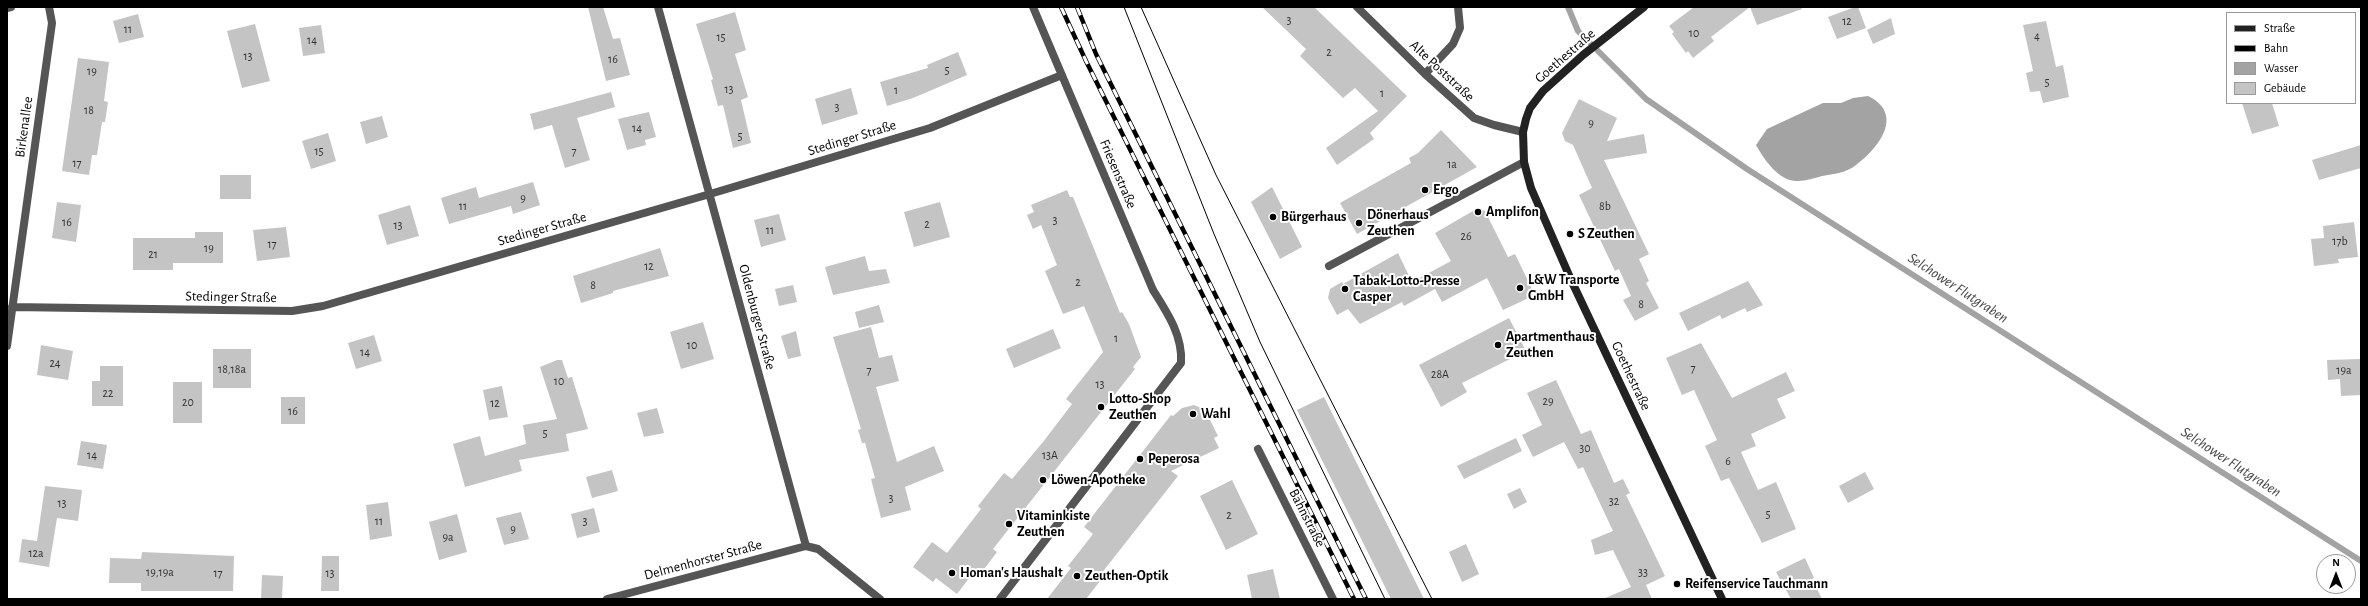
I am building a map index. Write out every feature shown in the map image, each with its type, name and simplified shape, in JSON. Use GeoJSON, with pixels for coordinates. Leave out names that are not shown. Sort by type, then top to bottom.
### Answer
{"type":"FeatureCollection","features":[{"type":"Feature","properties":{"kind":"main road","name":"Goethestraße"},"geometry":{"type":"LineString","coordinates":[[1644,7],[1583,55],[1543,91],[1530,108],[1523,132],[1524,162],[1531,188],[1572,282],[1722,599]]}},
{"type":"Feature","properties":{"kind":"street"},"geometry":{"type":"LineString","coordinates":[[7,8],[12,7]]}},
{"type":"Feature","properties":{"kind":"street","name":"Birkenallee"},"geometry":{"type":"LineString","coordinates":[[7,346],[52,24],[49,7]]}},
{"type":"Feature","properties":{"kind":"street","name":"Oldenburger Straße"},"geometry":{"type":"LineString","coordinates":[[658,7],[806,546]]}},
{"type":"Feature","properties":{"kind":"street","name":"Friesenstraße"},"geometry":{"type":"LineString","coordinates":[[1000,599],[1108,456],[1167,384],[1181,363],[1182,350],[1170,317],[1153,290],[1033,7]]}},
{"type":"Feature","properties":{"kind":"street","name":"Alte Poststraße"},"geometry":{"type":"LineString","coordinates":[[1358,7],[1425,74],[1474,118],[1494,125],[1523,132]]}},
{"type":"Feature","properties":{"kind":"street"},"geometry":{"type":"LineString","coordinates":[[1425,74],[1452,44],[1460,28],[1458,7]]}},
{"type":"Feature","properties":{"kind":"street","name":"Stedinger Straße"},"geometry":{"type":"LineString","coordinates":[[12,307],[292,311],[308,309],[710,194],[930,128],[1062,75]]}},
{"type":"Feature","properties":{"kind":"street"},"geometry":{"type":"LineString","coordinates":[[1329,266],[1524,162]]}},
{"type":"Feature","properties":{"kind":"street","name":"Bahnstraße"},"geometry":{"type":"LineString","coordinates":[[1258,449],[1333,599]]}},
{"type":"Feature","properties":{"kind":"street"},"geometry":{"type":"LineString","coordinates":[[806,546],[818,549],[880,599]]}},
{"type":"Feature","properties":{"kind":"street","name":"Delmenhorster Straße"},"geometry":{"type":"LineString","coordinates":[[607,599],[806,546]]}},
{"type":"Feature","properties":{"kind":"water"},"geometry":{"type":"Polygon","coordinates":[[[1868,96],[1879,103],[1885,112],[1887,121],[1880,140],[1873,150],[1865,158],[1848,170],[1804,180],[1791,180],[1778,174],[1773,169],[1763,157],[1756,145],[1767,129],[1823,103],[1841,103],[1853,98],[1868,96]]]}},
{"type":"Feature","properties":{"kind":"building"},"geometry":{"type":"Polygon","coordinates":[[[588,7],[603,7],[613,39],[620,38],[630,75],[606,81],[588,7]]]}},
{"type":"Feature","properties":{"kind":"building"},"geometry":{"type":"Polygon","coordinates":[[[1262,7],[1314,7],[1407,96],[1370,133],[1374,139],[1337,165],[1326,148],[1378,111],[1355,88],[1343,98],[1300,56],[1306,49],[1262,7]]]}},
{"type":"Feature","properties":{"kind":"building"},"geometry":{"type":"Polygon","coordinates":[[[1694,7],[1750,7],[1711,37],[1714,41],[1693,58],[1688,51],[1686,53],[1672,34],[1674,32],[1669,26],[1694,7]]]}},
{"type":"Feature","properties":{"kind":"building"},"geometry":{"type":"Polygon","coordinates":[[[1750,7],[1801,7],[1802,9],[1757,25],[1750,7]]]}},
{"type":"Feature","properties":{"kind":"building"},"geometry":{"type":"Polygon","coordinates":[[[1858,7],[1866,28],[1837,39],[1828,17],[1858,7]]]}},
{"type":"Feature","properties":{"kind":"building"},"geometry":{"type":"Polygon","coordinates":[[[735,12],[746,50],[735,54],[748,97],[741,100],[751,143],[733,148],[723,105],[718,106],[711,80],[713,79],[696,24],[735,12]]]}},
{"type":"Feature","properties":{"kind":"building"},"geometry":{"type":"Polygon","coordinates":[[[138,14],[144,37],[119,43],[113,21],[138,14]]]}},
{"type":"Feature","properties":{"kind":"building"},"geometry":{"type":"Polygon","coordinates":[[[1891,18],[1895,34],[1873,44],[1867,30],[1891,18]]]}},
{"type":"Feature","properties":{"kind":"building"},"geometry":{"type":"Polygon","coordinates":[[[2046,21],[2056,67],[2063,65],[2069,97],[2043,103],[2040,91],[2030,92],[2026,73],[2033,71],[2023,25],[2046,21]]]}},
{"type":"Feature","properties":{"kind":"building"},"geometry":{"type":"Polygon","coordinates":[[[255,24],[270,81],[242,88],[227,31],[255,24]]]}},
{"type":"Feature","properties":{"kind":"building"},"geometry":{"type":"Polygon","coordinates":[[[321,25],[325,53],[303,56],[299,28],[321,25]]]}},
{"type":"Feature","properties":{"kind":"building"},"geometry":{"type":"Polygon","coordinates":[[[958,52],[967,75],[913,98],[887,106],[880,82],[928,68],[927,65],[958,52]]]}},
{"type":"Feature","properties":{"kind":"building"},"geometry":{"type":"Polygon","coordinates":[[[78,58],[109,62],[104,101],[108,102],[105,122],[102,122],[97,155],[92,155],[89,175],[62,171],[78,58]]]}},
{"type":"Feature","properties":{"kind":"building"},"geometry":{"type":"Polygon","coordinates":[[[851,88],[858,114],[822,125],[815,99],[851,88]]]}},
{"type":"Feature","properties":{"kind":"building"},"geometry":{"type":"Polygon","coordinates":[[[611,92],[615,107],[577,118],[590,160],[565,168],[552,125],[534,130],[530,114],[611,92]]]}},
{"type":"Feature","properties":{"kind":"building"},"geometry":{"type":"Polygon","coordinates":[[[1579,99],[1617,118],[1607,141],[1644,134],[1647,153],[1604,160],[1649,254],[1639,259],[1649,281],[1646,283],[1659,308],[1635,321],[1623,300],[1631,296],[1619,269],[1615,271],[1579,195],[1592,188],[1573,145],[1565,141],[1562,133],[1579,99]]]}},
{"type":"Feature","properties":{"kind":"building"},"geometry":{"type":"Polygon","coordinates":[[[2242,104],[2272,104],[2279,126],[2252,134],[2242,104]]]}},
{"type":"Feature","properties":{"kind":"building"},"geometry":{"type":"Polygon","coordinates":[[[649,112],[656,137],[645,140],[646,145],[627,150],[618,119],[649,112]]]}},
{"type":"Feature","properties":{"kind":"building"},"geometry":{"type":"Polygon","coordinates":[[[382,116],[388,137],[366,144],[360,122],[382,116]]]}},
{"type":"Feature","properties":{"kind":"building"},"geometry":{"type":"Polygon","coordinates":[[[1441,130],[1477,167],[1357,234],[1340,203],[1411,163],[1409,158],[1418,153],[1441,130]]]}},
{"type":"Feature","properties":{"kind":"building"},"geometry":{"type":"Polygon","coordinates":[[[328,133],[336,161],[311,169],[302,141],[328,133]]]}},
{"type":"Feature","properties":{"kind":"building"},"geometry":{"type":"Polygon","coordinates":[[[2361,145],[2361,168],[2319,180],[2312,160],[2361,145]]]}},
{"type":"Feature","properties":{"kind":"building"},"geometry":{"type":"Polygon","coordinates":[[[220,175],[251,175],[251,199],[220,199],[220,175]]]}},
{"type":"Feature","properties":{"kind":"building"},"geometry":{"type":"Polygon","coordinates":[[[533,182],[540,205],[513,214],[511,206],[449,224],[441,198],[476,187],[479,198],[533,182]]]}},
{"type":"Feature","properties":{"kind":"building","name":"Bürgerhaus"},"geometry":{"type":"Polygon","coordinates":[[[1272,187],[1302,247],[1280,259],[1251,202],[1272,187]]]}},
{"type":"Feature","properties":{"kind":"building"},"geometry":{"type":"Polygon","coordinates":[[[1067,190],[1070,197],[1073,197],[1120,313],[1122,312],[1129,324],[1141,357],[1133,367],[1135,369],[993,549],[997,552],[981,573],[976,569],[957,594],[936,578],[933,582],[913,567],[932,542],[947,553],[981,509],[978,506],[1004,473],[1012,479],[1043,442],[1072,404],[1066,399],[1103,352],[1084,306],[1063,314],[1045,271],[1057,265],[1041,225],[1033,229],[1027,215],[1034,212],[1031,205],[1067,190]]]}},
{"type":"Feature","properties":{"kind":"building"},"geometry":{"type":"Polygon","coordinates":[[[57,202],[81,205],[76,242],[52,238],[57,202]]]}},
{"type":"Feature","properties":{"kind":"building"},"geometry":{"type":"Polygon","coordinates":[[[940,202],[950,237],[914,247],[904,212],[940,202]]]}},
{"type":"Feature","properties":{"kind":"building"},"geometry":{"type":"Polygon","coordinates":[[[410,205],[419,236],[387,245],[378,215],[410,205]]]}},
{"type":"Feature","properties":{"kind":"building"},"geometry":{"type":"Polygon","coordinates":[[[1478,208],[1485,211],[1508,257],[1515,254],[1535,295],[1503,310],[1487,278],[1442,302],[1435,289],[1404,306],[1402,302],[1360,324],[1348,309],[1337,315],[1328,298],[1330,289],[1342,282],[1343,284],[1398,253],[1412,282],[1451,261],[1435,233],[1478,208]]]}},
{"type":"Feature","properties":{"kind":"building"},"geometry":{"type":"Polygon","coordinates":[[[779,214],[786,240],[761,247],[754,220],[779,214]]]}},
{"type":"Feature","properties":{"kind":"building"},"geometry":{"type":"Polygon","coordinates":[[[2354,222],[2358,257],[2338,259],[2339,263],[2314,266],[2311,239],[2324,238],[2323,226],[2354,222]]]}},
{"type":"Feature","properties":{"kind":"building"},"geometry":{"type":"Polygon","coordinates":[[[286,227],[290,257],[257,261],[253,230],[286,227]]]}},
{"type":"Feature","properties":{"kind":"building"},"geometry":{"type":"Polygon","coordinates":[[[195,232],[223,232],[223,263],[173,263],[173,270],[133,270],[133,238],[195,238],[195,232]]]}},
{"type":"Feature","properties":{"kind":"building"},"geometry":{"type":"Polygon","coordinates":[[[660,248],[669,276],[613,291],[613,293],[581,303],[573,276],[660,248]]]}},
{"type":"Feature","properties":{"kind":"building"},"geometry":{"type":"Polygon","coordinates":[[[865,256],[869,271],[886,269],[890,283],[833,295],[825,267],[865,256]]]}},
{"type":"Feature","properties":{"kind":"building"},"geometry":{"type":"Polygon","coordinates":[[[1748,281],[1763,305],[1747,312],[1745,308],[1722,319],[1720,315],[1688,331],[1679,313],[1748,281]]]}},
{"type":"Feature","properties":{"kind":"building"},"geometry":{"type":"Polygon","coordinates":[[[793,285],[797,302],[779,306],[775,289],[793,285]]]}},
{"type":"Feature","properties":{"kind":"building"},"geometry":{"type":"Polygon","coordinates":[[[879,305],[884,322],[859,328],[855,312],[879,305]]]}},
{"type":"Feature","properties":{"kind":"building"},"geometry":{"type":"Polygon","coordinates":[[[1509,318],[1526,351],[1462,383],[1467,392],[1441,407],[1419,365],[1509,318]]]}},
{"type":"Feature","properties":{"kind":"building"},"geometry":{"type":"Polygon","coordinates":[[[703,322],[714,359],[681,369],[670,332],[703,322]]]}},
{"type":"Feature","properties":{"kind":"building"},"geometry":{"type":"Polygon","coordinates":[[[871,327],[879,358],[892,355],[899,381],[876,387],[897,462],[934,446],[944,471],[905,487],[911,510],[881,518],[871,479],[875,478],[865,443],[862,443],[858,430],[861,429],[833,337],[871,327]]]}},
{"type":"Feature","properties":{"kind":"building"},"geometry":{"type":"Polygon","coordinates":[[[1053,329],[1061,348],[1014,368],[1006,349],[1053,329]]]}},
{"type":"Feature","properties":{"kind":"building"},"geometry":{"type":"Polygon","coordinates":[[[796,331],[801,356],[788,359],[781,336],[796,331]]]}},
{"type":"Feature","properties":{"kind":"building"},"geometry":{"type":"Polygon","coordinates":[[[374,335],[382,361],[356,369],[348,343],[374,335]]]}},
{"type":"Feature","properties":{"kind":"building"},"geometry":{"type":"Polygon","coordinates":[[[1701,343],[1732,398],[1786,372],[1795,391],[1777,399],[1786,418],[1751,434],[1756,446],[1741,452],[1758,490],[1776,482],[1796,529],[1762,543],[1729,478],[1721,481],[1705,446],[1717,440],[1694,390],[1682,395],[1666,358],[1701,343]]]}},
{"type":"Feature","properties":{"kind":"building"},"geometry":{"type":"Polygon","coordinates":[[[41,345],[73,351],[68,380],[37,375],[41,345]]]}},
{"type":"Feature","properties":{"kind":"building"},"geometry":{"type":"Polygon","coordinates":[[[213,349],[251,349],[251,388],[213,388],[213,349]]]}},
{"type":"Feature","properties":{"kind":"building"},"geometry":{"type":"Polygon","coordinates":[[[2361,359],[2361,395],[2341,396],[2340,379],[2328,380],[2327,360],[2361,359]]]}},
{"type":"Feature","properties":{"kind":"building"},"geometry":{"type":"Polygon","coordinates":[[[557,360],[562,360],[568,378],[572,377],[588,429],[566,434],[569,451],[519,460],[522,471],[465,487],[453,444],[480,436],[485,456],[526,444],[523,425],[557,419],[540,367],[557,360]]]}},
{"type":"Feature","properties":{"kind":"building"},"geometry":{"type":"Polygon","coordinates":[[[100,366],[123,366],[123,406],[92,406],[92,381],[100,381],[100,366]]]}},
{"type":"Feature","properties":{"kind":"building"},"geometry":{"type":"Polygon","coordinates":[[[1556,380],[1581,434],[1591,430],[1614,483],[1623,479],[1630,493],[1626,495],[1665,576],[1646,585],[1652,599],[1603,599],[1631,587],[1613,550],[1595,555],[1591,540],[1613,531],[1583,467],[1578,469],[1564,442],[1533,457],[1522,435],[1542,425],[1527,393],[1556,380]]]}},
{"type":"Feature","properties":{"kind":"building"},"geometry":{"type":"Polygon","coordinates":[[[173,382],[202,382],[202,423],[173,423],[173,382]]]}},
{"type":"Feature","properties":{"kind":"building"},"geometry":{"type":"Polygon","coordinates":[[[502,386],[508,417],[489,420],[483,390],[502,386]]]}},
{"type":"Feature","properties":{"kind":"building"},"geometry":{"type":"Polygon","coordinates":[[[281,397],[305,397],[305,424],[281,424],[281,397]]]}},
{"type":"Feature","properties":{"kind":"building"},"geometry":{"type":"Polygon","coordinates":[[[1324,397],[1424,599],[1391,599],[1297,410],[1324,397]]]}},
{"type":"Feature","properties":{"kind":"building"},"geometry":{"type":"Polygon","coordinates":[[[1194,405],[1201,408],[1207,414],[1218,436],[1214,438],[1219,448],[1171,471],[1178,476],[1101,574],[1104,576],[1086,599],[1047,599],[1071,568],[1068,566],[1093,534],[1084,527],[1171,415],[1173,416],[1182,408],[1194,405]]]}},
{"type":"Feature","properties":{"kind":"building"},"geometry":{"type":"Polygon","coordinates":[[[657,408],[664,433],[644,437],[637,413],[657,408]]]}},
{"type":"Feature","properties":{"kind":"building"},"geometry":{"type":"Polygon","coordinates":[[[1516,438],[1522,451],[1464,479],[1457,466],[1516,438]]]}},
{"type":"Feature","properties":{"kind":"building"},"geometry":{"type":"Polygon","coordinates":[[[81,441],[107,445],[103,469],[77,465],[81,441]]]}},
{"type":"Feature","properties":{"kind":"building"},"geometry":{"type":"Polygon","coordinates":[[[612,470],[618,491],[592,498],[586,477],[612,470]]]}},
{"type":"Feature","properties":{"kind":"building"},"geometry":{"type":"Polygon","coordinates":[[[1865,472],[1874,489],[1848,503],[1839,486],[1865,472]]]}},
{"type":"Feature","properties":{"kind":"building"},"geometry":{"type":"Polygon","coordinates":[[[1232,480],[1258,534],[1226,550],[1200,496],[1232,480]]]}},
{"type":"Feature","properties":{"kind":"building"},"geometry":{"type":"Polygon","coordinates":[[[45,486],[82,490],[78,521],[57,518],[49,567],[19,562],[22,539],[37,541],[45,486]]]}},
{"type":"Feature","properties":{"kind":"building"},"geometry":{"type":"Polygon","coordinates":[[[1520,488],[1527,502],[1514,509],[1507,494],[1520,488]]]}},
{"type":"Feature","properties":{"kind":"building"},"geometry":{"type":"Polygon","coordinates":[[[388,502],[392,536],[370,540],[366,505],[388,502]]]}},
{"type":"Feature","properties":{"kind":"building"},"geometry":{"type":"Polygon","coordinates":[[[594,508],[600,532],[577,538],[571,514],[594,508]]]}},
{"type":"Feature","properties":{"kind":"building"},"geometry":{"type":"Polygon","coordinates":[[[521,512],[529,539],[504,545],[496,518],[521,512]]]}},
{"type":"Feature","properties":{"kind":"building"},"geometry":{"type":"Polygon","coordinates":[[[457,514],[467,552],[439,560],[429,522],[457,514]]]}},
{"type":"Feature","properties":{"kind":"building"},"geometry":{"type":"Polygon","coordinates":[[[1466,544],[1479,574],[1462,582],[1449,552],[1466,544]]]}},
{"type":"Feature","properties":{"kind":"building"},"geometry":{"type":"Polygon","coordinates":[[[142,552],[234,556],[233,591],[141,591],[141,583],[109,583],[110,558],[141,559],[142,552]]]}},
{"type":"Feature","properties":{"kind":"building"},"geometry":{"type":"Polygon","coordinates":[[[322,556],[339,556],[339,591],[321,591],[322,556]]]}},
{"type":"Feature","properties":{"kind":"building"},"geometry":{"type":"Polygon","coordinates":[[[1805,558],[1814,578],[1812,579],[1822,599],[1791,599],[1776,572],[1805,558]]]}},
{"type":"Feature","properties":{"kind":"building"},"geometry":{"type":"Polygon","coordinates":[[[1273,569],[1280,599],[1252,599],[1247,575],[1273,569]]]}},
{"type":"Feature","properties":{"kind":"building"},"geometry":{"type":"Polygon","coordinates":[[[262,575],[283,576],[282,599],[261,599],[262,575]]]}},
{"type":"Feature","properties":{"kind":"waterway","name":"Selchower Flutgraben"},"geometry":{"type":"LineString","coordinates":[[1568,7],[1578,31],[1646,99],[1747,169],[2361,561]]}},
{"type":"Feature","properties":{"kind":"tram line"},"geometry":{"type":"LineString","coordinates":[[1124,7],[1214,234],[1260,342],[1385,599]]}},
{"type":"Feature","properties":{"kind":"tram line"},"geometry":{"type":"LineString","coordinates":[[1141,7],[1216,175],[1432,599]]}},
{"type":"Feature","properties":{"kind":"railway"},"geometry":{"type":"LineString","coordinates":[[1061,7],[1086,61],[1354,599]]}},
{"type":"Feature","properties":{"kind":"railway"},"geometry":{"type":"LineString","coordinates":[[1077,7],[1096,54],[1366,599]]}},
{"type":"Feature","properties":{"kind":"place","name":"Ergo"},"geometry":{"type":"Point","coordinates":[1425,190]}},
{"type":"Feature","properties":{"kind":"place","name":"Amplifon"},"geometry":{"type":"Point","coordinates":[1478,212]}},
{"type":"Feature","properties":{"kind":"place","name":"Bürgerhaus"},"geometry":{"type":"Point","coordinates":[1273,217]}},
{"type":"Feature","properties":{"kind":"place","name":"Dönerhaus Zeuthen"},"geometry":{"type":"Point","coordinates":[1359,223]}},
{"type":"Feature","properties":{"kind":"place","name":"S Zeuthen"},"geometry":{"type":"Point","coordinates":[1570,234]}},
{"type":"Feature","properties":{"kind":"place","name":"L&W Transporte GmbH"},"geometry":{"type":"Point","coordinates":[1520,288]}},
{"type":"Feature","properties":{"kind":"place","name":"Tabak-Lotto-Presse Casper"},"geometry":{"type":"Point","coordinates":[1345,289]}},
{"type":"Feature","properties":{"kind":"place","name":"Apartmenthaus Zeuthen"},"geometry":{"type":"Point","coordinates":[1498,345]}},
{"type":"Feature","properties":{"kind":"place","name":"Lotto-Shop Zeuthen"},"geometry":{"type":"Point","coordinates":[1101,407]}},
{"type":"Feature","properties":{"kind":"place","name":"Wahl"},"geometry":{"type":"Point","coordinates":[1193,414]}},
{"type":"Feature","properties":{"kind":"place","name":"Peperosa"},"geometry":{"type":"Point","coordinates":[1140,459]}},
{"type":"Feature","properties":{"kind":"place","name":"Löwen-Apotheke"},"geometry":{"type":"Point","coordinates":[1043,480]}},
{"type":"Feature","properties":{"kind":"place","name":"Vitaminkiste Zeuthen"},"geometry":{"type":"Point","coordinates":[1009,524]}},
{"type":"Feature","properties":{"kind":"place","name":"Homan's Haushalt"},"geometry":{"type":"Point","coordinates":[952,573]}},
{"type":"Feature","properties":{"kind":"place","name":"Zeuthen-Optik"},"geometry":{"type":"Point","coordinates":[1077,576]}},
{"type":"Feature","properties":{"kind":"place","name":"Reifenservice Tauchmann"},"geometry":{"type":"Point","coordinates":[1677,584]}}]}
